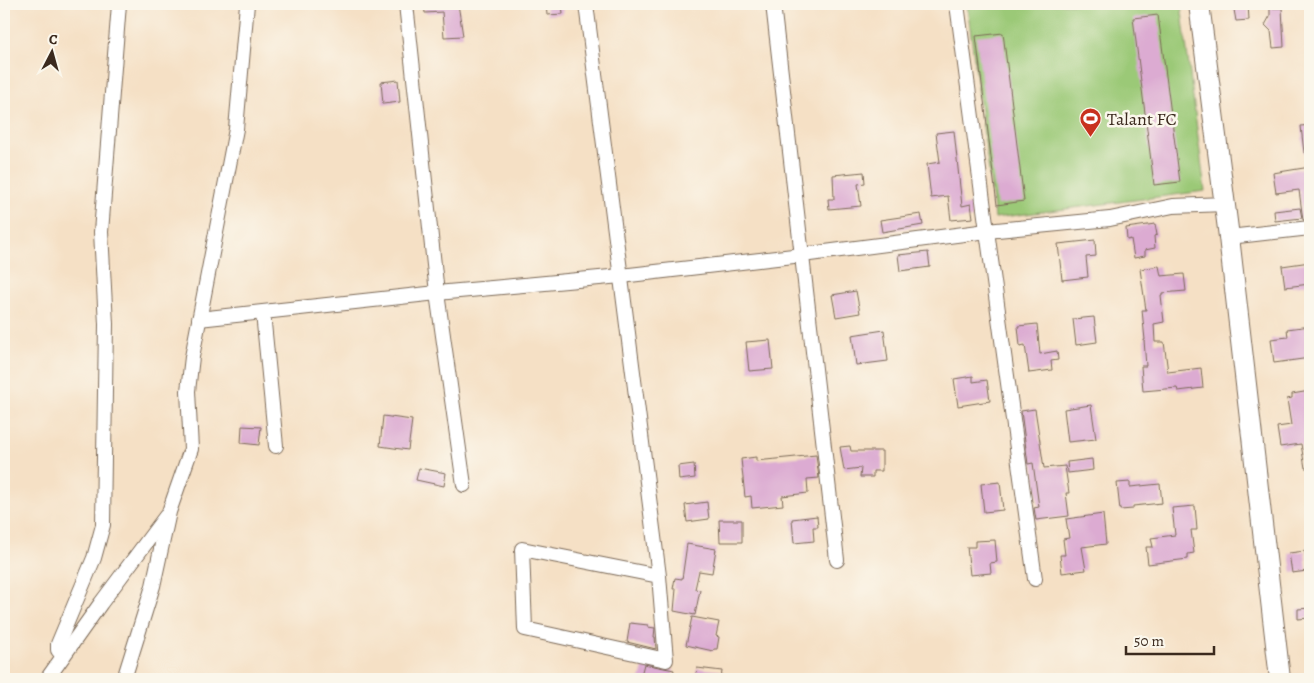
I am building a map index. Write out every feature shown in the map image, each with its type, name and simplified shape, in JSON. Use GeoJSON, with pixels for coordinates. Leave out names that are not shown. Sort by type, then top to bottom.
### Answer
{"type":"FeatureCollection","features":[{"type":"Feature","properties":{"kind":"main road"},"geometry":{"type":"LineString","coordinates":[[1199,4],[1230,237],[1280,679]]}},
{"type":"Feature","properties":{"kind":"street"},"geometry":{"type":"LineString","coordinates":[[63,656],[58,650],[58,644],[94,558],[103,525],[106,324],[100,232],[119,4]]}},
{"type":"Feature","properties":{"kind":"street"},"geometry":{"type":"LineString","coordinates":[[124,679],[153,586],[169,512],[192,449],[188,391],[192,357],[236,129],[247,4]]}},
{"type":"Feature","properties":{"kind":"street"},"geometry":{"type":"LineString","coordinates":[[406,4],[437,293],[464,485]]}},
{"type":"Feature","properties":{"kind":"street"},"geometry":{"type":"LineString","coordinates":[[586,4],[659,576],[666,660],[525,629],[522,548],[659,576]]}},
{"type":"Feature","properties":{"kind":"street"},"geometry":{"type":"LineString","coordinates":[[773,4],[837,560]]}},
{"type":"Feature","properties":{"kind":"street"},"geometry":{"type":"LineString","coordinates":[[957,4],[1036,579]]}},
{"type":"Feature","properties":{"kind":"street"},"geometry":{"type":"LineString","coordinates":[[199,320],[437,293],[621,276],[987,231],[1110,219],[1173,206],[1225,204]]}},
{"type":"Feature","properties":{"kind":"street"},"geometry":{"type":"LineString","coordinates":[[1230,237],[1310,228]]}},
{"type":"Feature","properties":{"kind":"street"},"geometry":{"type":"LineString","coordinates":[[262,313],[276,446]]}},
{"type":"Feature","properties":{"kind":"street"},"geometry":{"type":"LineString","coordinates":[[47,679],[169,512]]}},
{"type":"Feature","properties":{"kind":"green space","name":"Talant FC"},"geometry":{"type":"Polygon","coordinates":[[[967,4],[1181,4],[1205,191],[995,218],[967,4]]]}},
{"type":"Feature","properties":{"kind":"building"},"geometry":{"type":"Polygon","coordinates":[[[424,4],[458,4],[463,36],[444,37],[442,12],[425,13],[424,4]]]}},
{"type":"Feature","properties":{"kind":"building"},"geometry":{"type":"Polygon","coordinates":[[[546,4],[562,4],[563,14],[547,15],[546,4]]]}},
{"type":"Feature","properties":{"kind":"building"},"geometry":{"type":"Polygon","coordinates":[[[1233,4],[1248,4],[1249,20],[1236,21],[1233,4]]]}},
{"type":"Feature","properties":{"kind":"building"},"geometry":{"type":"Polygon","coordinates":[[[1270,8],[1282,8],[1284,47],[1273,48],[1271,31],[1265,25],[1270,16],[1270,8]]]}},
{"type":"Feature","properties":{"kind":"building"},"geometry":{"type":"Polygon","coordinates":[[[1158,15],[1180,182],[1154,185],[1133,18],[1158,15]]]}},
{"type":"Feature","properties":{"kind":"building"},"geometry":{"type":"Polygon","coordinates":[[[1003,33],[1024,201],[997,205],[976,36],[1003,33]]]}},
{"type":"Feature","properties":{"kind":"building"},"geometry":{"type":"Polygon","coordinates":[[[398,80],[400,102],[383,104],[381,82],[398,80]]]}},
{"type":"Feature","properties":{"kind":"building"},"geometry":{"type":"Polygon","coordinates":[[[1310,125],[1310,153],[1304,153],[1301,126],[1310,125]]]}},
{"type":"Feature","properties":{"kind":"building"},"geometry":{"type":"Polygon","coordinates":[[[954,131],[962,206],[971,204],[973,218],[951,220],[948,196],[931,198],[927,164],[940,162],[936,133],[954,131]]]}},
{"type":"Feature","properties":{"kind":"building"},"geometry":{"type":"Polygon","coordinates":[[[1310,167],[1310,219],[1303,220],[1299,190],[1276,193],[1273,173],[1310,167]]]}},
{"type":"Feature","properties":{"kind":"building"},"geometry":{"type":"Polygon","coordinates":[[[864,172],[865,183],[858,184],[861,206],[829,209],[828,199],[834,199],[833,175],[864,172]]]}},
{"type":"Feature","properties":{"kind":"building"},"geometry":{"type":"Polygon","coordinates":[[[1300,208],[1302,218],[1275,221],[1274,211],[1300,208]]]}},
{"type":"Feature","properties":{"kind":"building"},"geometry":{"type":"Polygon","coordinates":[[[921,214],[923,225],[882,232],[880,220],[921,214]]]}},
{"type":"Feature","properties":{"kind":"building"},"geometry":{"type":"Polygon","coordinates":[[[1155,224],[1157,235],[1154,236],[1155,248],[1145,250],[1145,256],[1134,258],[1131,239],[1127,240],[1126,228],[1155,224]]]}},
{"type":"Feature","properties":{"kind":"building"},"geometry":{"type":"Polygon","coordinates":[[[1095,240],[1096,256],[1086,257],[1088,277],[1062,280],[1058,244],[1095,240]]]}},
{"type":"Feature","properties":{"kind":"building"},"geometry":{"type":"Polygon","coordinates":[[[928,252],[930,267],[900,271],[898,255],[928,252]]]}},
{"type":"Feature","properties":{"kind":"building"},"geometry":{"type":"Polygon","coordinates":[[[1310,262],[1310,284],[1285,287],[1282,266],[1310,262]]]}},
{"type":"Feature","properties":{"kind":"building"},"geometry":{"type":"Polygon","coordinates":[[[1159,266],[1161,276],[1184,274],[1186,291],[1162,293],[1164,322],[1154,324],[1155,342],[1164,342],[1168,372],[1201,368],[1203,388],[1178,391],[1177,388],[1143,391],[1141,366],[1146,366],[1142,310],[1146,310],[1140,269],[1159,266]]]}},
{"type":"Feature","properties":{"kind":"building"},"geometry":{"type":"Polygon","coordinates":[[[856,291],[860,313],[836,317],[832,295],[856,291]]]}},
{"type":"Feature","properties":{"kind":"building"},"geometry":{"type":"Polygon","coordinates":[[[1094,317],[1097,342],[1076,345],[1073,319],[1094,317]]]}},
{"type":"Feature","properties":{"kind":"building"},"geometry":{"type":"Polygon","coordinates":[[[1037,324],[1040,354],[1057,351],[1058,360],[1051,361],[1052,370],[1029,373],[1025,345],[1020,346],[1018,326],[1037,324]]]}},
{"type":"Feature","properties":{"kind":"building"},"geometry":{"type":"Polygon","coordinates":[[[1310,326],[1310,358],[1274,363],[1271,339],[1288,337],[1287,329],[1310,326]]]}},
{"type":"Feature","properties":{"kind":"building"},"geometry":{"type":"Polygon","coordinates":[[[884,330],[888,361],[856,365],[852,335],[884,330]]]}},
{"type":"Feature","properties":{"kind":"building"},"geometry":{"type":"Polygon","coordinates":[[[770,340],[773,369],[749,371],[746,342],[770,340]]]}},
{"type":"Feature","properties":{"kind":"building"},"geometry":{"type":"Polygon","coordinates":[[[973,376],[973,382],[987,380],[990,401],[958,406],[954,379],[973,376]]]}},
{"type":"Feature","properties":{"kind":"building"},"geometry":{"type":"Polygon","coordinates":[[[1310,391],[1310,468],[1305,468],[1301,444],[1280,447],[1277,427],[1291,425],[1287,399],[1292,398],[1292,394],[1310,391]]]}},
{"type":"Feature","properties":{"kind":"building"},"geometry":{"type":"Polygon","coordinates":[[[1091,405],[1096,439],[1068,442],[1064,409],[1091,405]]]}},
{"type":"Feature","properties":{"kind":"building"},"geometry":{"type":"Polygon","coordinates":[[[1035,409],[1044,468],[1065,466],[1069,493],[1066,493],[1069,516],[1036,520],[1034,508],[1039,507],[1033,463],[1028,464],[1021,411],[1035,409]]]}},
{"type":"Feature","properties":{"kind":"building"},"geometry":{"type":"Polygon","coordinates":[[[383,416],[412,420],[408,450],[380,446],[383,416]]]}},
{"type":"Feature","properties":{"kind":"building"},"geometry":{"type":"Polygon","coordinates":[[[242,426],[261,427],[259,445],[241,443],[242,426]]]}},
{"type":"Feature","properties":{"kind":"building"},"geometry":{"type":"Polygon","coordinates":[[[850,446],[851,451],[882,451],[882,471],[873,471],[873,477],[860,477],[861,468],[844,470],[840,447],[850,446]]]}},
{"type":"Feature","properties":{"kind":"building"},"geometry":{"type":"Polygon","coordinates":[[[816,455],[819,478],[807,479],[808,493],[782,496],[783,505],[752,508],[751,496],[745,497],[741,459],[756,457],[756,461],[816,455]]]}},
{"type":"Feature","properties":{"kind":"building"},"geometry":{"type":"Polygon","coordinates":[[[1092,459],[1093,470],[1068,473],[1067,462],[1092,459]]]}},
{"type":"Feature","properties":{"kind":"building"},"geometry":{"type":"Polygon","coordinates":[[[694,464],[695,478],[679,480],[678,466],[694,464]]]}},
{"type":"Feature","properties":{"kind":"building"},"geometry":{"type":"Polygon","coordinates":[[[419,468],[446,473],[444,486],[416,480],[419,468]]]}},
{"type":"Feature","properties":{"kind":"building"},"geometry":{"type":"Polygon","coordinates":[[[1000,482],[1003,510],[984,512],[981,484],[1000,482]]]}},
{"type":"Feature","properties":{"kind":"building"},"geometry":{"type":"Polygon","coordinates":[[[1130,482],[1130,487],[1160,484],[1162,503],[1133,506],[1133,509],[1120,510],[1117,483],[1130,482]]]}},
{"type":"Feature","properties":{"kind":"building"},"geometry":{"type":"Polygon","coordinates":[[[707,502],[709,519],[687,522],[685,505],[707,502]]]}},
{"type":"Feature","properties":{"kind":"building"},"geometry":{"type":"Polygon","coordinates":[[[1195,506],[1197,530],[1191,530],[1194,553],[1188,554],[1188,559],[1148,564],[1146,547],[1153,547],[1151,538],[1175,535],[1172,508],[1195,506]]]}},
{"type":"Feature","properties":{"kind":"building"},"geometry":{"type":"Polygon","coordinates":[[[1103,514],[1106,544],[1082,547],[1086,570],[1062,573],[1060,555],[1065,555],[1063,539],[1069,538],[1066,519],[1103,514]]]}},
{"type":"Feature","properties":{"kind":"building"},"geometry":{"type":"Polygon","coordinates":[[[817,516],[818,527],[813,527],[814,541],[794,543],[792,519],[817,516]]]}},
{"type":"Feature","properties":{"kind":"building"},"geometry":{"type":"Polygon","coordinates":[[[719,520],[742,520],[742,542],[720,542],[719,520]]]}},
{"type":"Feature","properties":{"kind":"building"},"geometry":{"type":"Polygon","coordinates":[[[995,540],[997,562],[990,563],[991,573],[970,575],[967,547],[975,547],[975,541],[995,540]]]}},
{"type":"Feature","properties":{"kind":"building"},"geometry":{"type":"Polygon","coordinates":[[[687,544],[716,549],[712,573],[699,571],[695,589],[700,590],[695,615],[674,611],[676,589],[673,589],[675,578],[682,579],[687,544]]]}},
{"type":"Feature","properties":{"kind":"building"},"geometry":{"type":"Polygon","coordinates":[[[1305,551],[1307,571],[1292,573],[1289,553],[1305,551]]]}},
{"type":"Feature","properties":{"kind":"building"},"geometry":{"type":"Polygon","coordinates":[[[1310,608],[1310,618],[1298,619],[1298,609],[1310,608]]]}},
{"type":"Feature","properties":{"kind":"building"},"geometry":{"type":"Polygon","coordinates":[[[692,617],[719,622],[716,636],[719,637],[717,649],[713,651],[686,645],[692,617]]]}},
{"type":"Feature","properties":{"kind":"building"},"geometry":{"type":"Polygon","coordinates":[[[630,623],[648,625],[648,627],[655,628],[656,649],[627,642],[630,623]]]}},
{"type":"Feature","properties":{"kind":"building"},"geometry":{"type":"Polygon","coordinates":[[[644,664],[674,670],[672,679],[640,679],[644,664]]]}},
{"type":"Feature","properties":{"kind":"building"},"geometry":{"type":"Polygon","coordinates":[[[697,668],[722,671],[721,679],[695,679],[697,668]]]}},
{"type":"Feature","properties":{"kind":"place","name":"Talant FC"},"geometry":{"type":"Point","coordinates":[1091,138]}}]}
